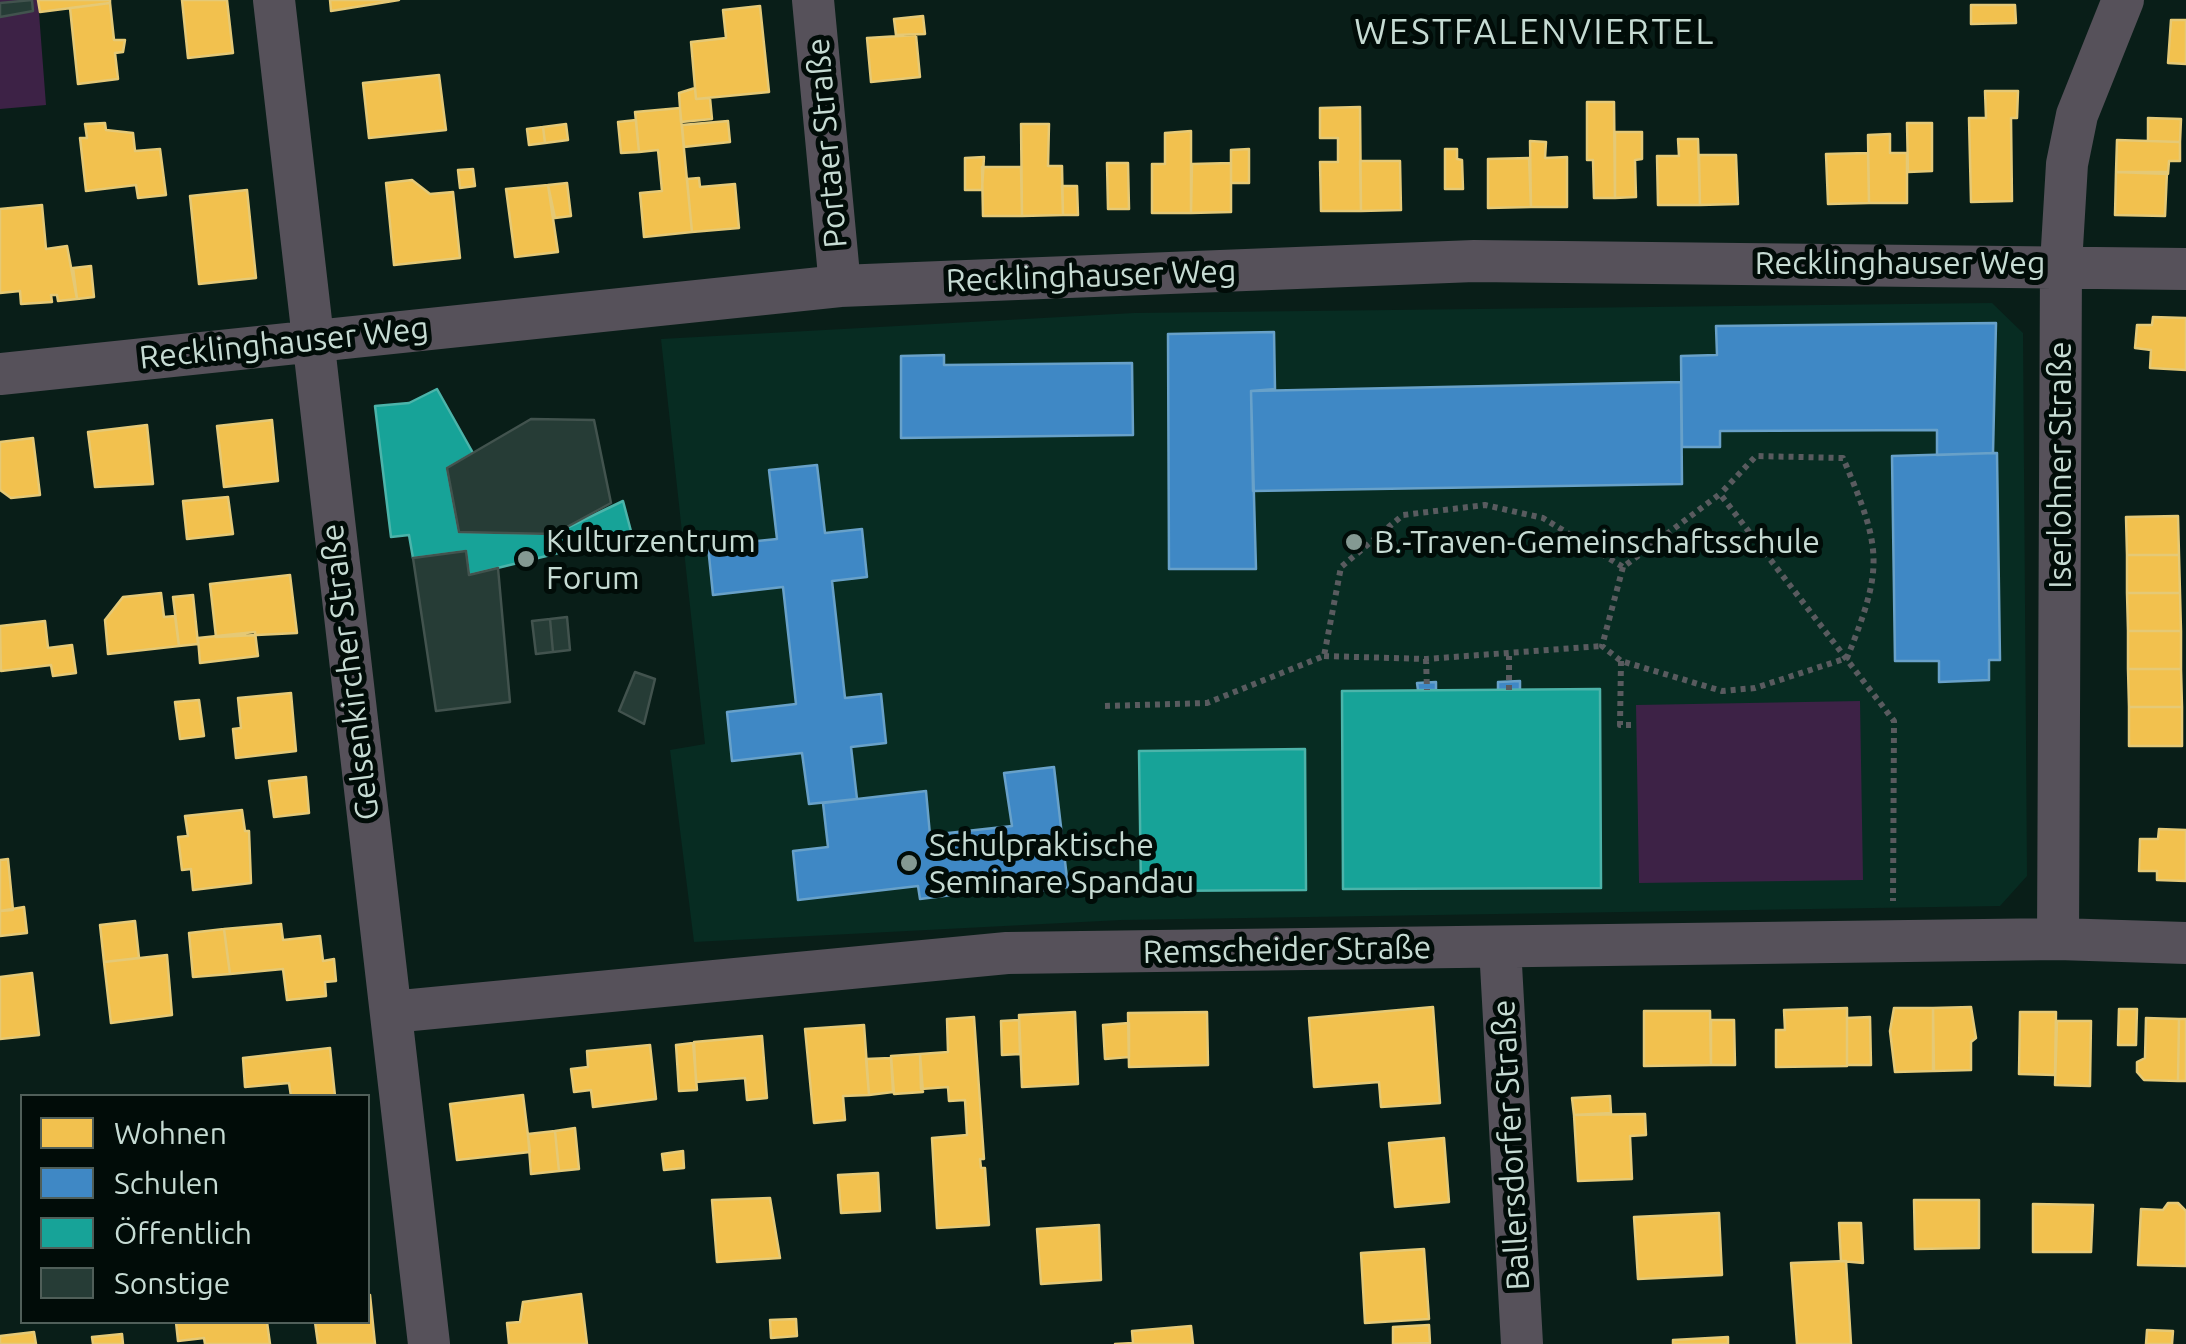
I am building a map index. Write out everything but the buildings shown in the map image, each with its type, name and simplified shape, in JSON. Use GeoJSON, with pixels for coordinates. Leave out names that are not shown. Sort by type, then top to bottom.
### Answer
{"type":"FeatureCollection","features":[{"type":"Feature","properties":{"kind":"street","name":"Gelsenkircher Straße"},"geometry":{"type":"LineString","coordinates":[[274,0],[429,1344]]}},
{"type":"Feature","properties":{"kind":"street","name":"Portaer Straße"},"geometry":{"type":"LineString","coordinates":[[813,0],[840,286]]}},
{"type":"Feature","properties":{"kind":"street","name":"Iserlohner Straße"},"geometry":{"type":"LineString","coordinates":[[2058,939],[2061,264],[2067,164],[2078,115],[2123,0]]}},
{"type":"Feature","properties":{"kind":"street","name":"Recklinghauser Weg"},"geometry":{"type":"LineString","coordinates":[[0,374],[840,286],[1474,261],[2061,264],[2186,269]]}},
{"type":"Feature","properties":{"kind":"street","name":"Remscheider Straße"},"geometry":{"type":"LineString","coordinates":[[390,1012],[1007,953],[2058,939],[2186,943]]}},
{"type":"Feature","properties":{"kind":"street","name":"Ballersdorfer Straße"},"geometry":{"type":"LineString","coordinates":[[1500,947],[1522,1344]]}},
{"type":"Feature","properties":{"kind":"path"},"geometry":{"type":"LineString","coordinates":[[1602,646],[1623,567],[1720,494],[1756,456],[1843,458],[1866,512],[1877,564],[1869,603],[1847,658]]}},
{"type":"Feature","properties":{"kind":"path"},"geometry":{"type":"LineString","coordinates":[[1720,494],[1894,721],[1893,916]]}},
{"type":"Feature","properties":{"kind":"path"},"geometry":{"type":"LineString","coordinates":[[1324,656],[1342,567],[1403,514],[1485,505],[1543,518],[1623,567]]}},
{"type":"Feature","properties":{"kind":"path"},"geometry":{"type":"LineString","coordinates":[[1105,706],[1207,704],[1324,656],[1426,659],[1509,656],[1602,646],[1621,661],[1722,692],[1755,688],[1847,658]]}},
{"type":"Feature","properties":{"kind":"path"},"geometry":{"type":"LineString","coordinates":[[1508,690],[1509,656]]}},
{"type":"Feature","properties":{"kind":"path"},"geometry":{"type":"LineString","coordinates":[[1426,659],[1427,690]]}},
{"type":"Feature","properties":{"kind":"path"},"geometry":{"type":"LineString","coordinates":[[1621,661],[1620,725],[1636,725]]}},
{"type":"Feature","properties":{"kind":"shaded area"},"geometry":{"type":"Polygon","coordinates":[[[0,0],[38,0],[46,105],[0,109],[0,0]]]}},
{"type":"Feature","properties":{"kind":"shaded area","name":"B.-Traven-Gemeinschaftsschule"},"geometry":{"type":"Polygon","coordinates":[[[1992,303],[2023,333],[2027,876],[2000,906],[1121,920],[694,942],[670,750],[705,744],[661,339],[1134,313],[1992,303]]]}},
{"type":"Feature","properties":{"kind":"shaded area"},"geometry":{"type":"Polygon","coordinates":[[[1860,701],[1863,880],[1639,883],[1636,705],[1860,701]]]}},
{"type":"Feature","properties":{"kind":"place","name":"B.-Traven-Gemeinschaftsschule"},"geometry":{"type":"Point","coordinates":[1354,542]}},
{"type":"Feature","properties":{"kind":"place","name":"Kulturzentrum Forum"},"geometry":{"type":"Point","coordinates":[526,559]}},
{"type":"Feature","properties":{"kind":"place","name":"Schulpraktische Seminare Spandau"},"geometry":{"type":"Point","coordinates":[909,863]}},
{"type":"Feature","properties":{"kind":"district","name":"WESTFALENVIERTEL"},"geometry":{"type":"Point","coordinates":[1535,32]}}]}
